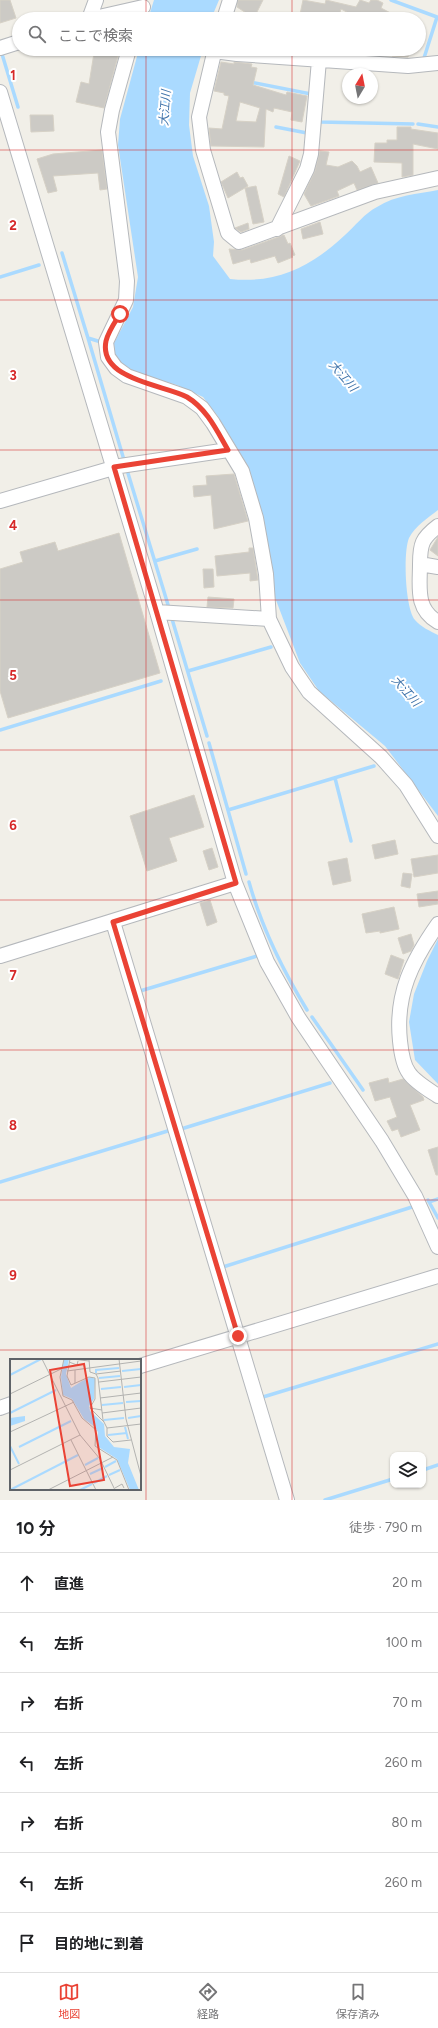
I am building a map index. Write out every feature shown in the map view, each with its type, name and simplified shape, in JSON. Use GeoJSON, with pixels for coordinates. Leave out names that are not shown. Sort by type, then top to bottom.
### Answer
{"type":"FeatureCollection","features":[{"type":"Feature","properties":{"kind":"street"},"geometry":{"type":"LineString","coordinates":[[92,12],[96,0]]}},
{"type":"Feature","properties":{"kind":"street"},"geometry":{"type":"LineString","coordinates":[[226,12],[230,0]]}},
{"type":"Feature","properties":{"kind":"street"},"geometry":{"type":"LineString","coordinates":[[127,12],[143,9]]}},
{"type":"Feature","properties":{"kind":"street"},"geometry":{"type":"LineString","coordinates":[[0,48],[12,44]]}},
{"type":"Feature","properties":{"kind":"street"},"geometry":{"type":"LineString","coordinates":[[127,56],[112,110],[108,132],[126,262],[126,293],[120,314],[106,342],[108,357],[116,368],[127,376],[187,397],[202,408],[242,471],[256,518],[266,574],[270,619],[292,667],[309,692],[381,757],[401,780],[420,804],[438,836]]}},
{"type":"Feature","properties":{"kind":"street"},"geometry":{"type":"LineString","coordinates":[[213,56],[199,117],[203,150],[228,233],[238,242],[278,229],[375,192],[438,178]]}},
{"type":"Feature","properties":{"kind":"street"},"geometry":{"type":"LineString","coordinates":[[264,56],[408,66],[438,63]]}},
{"type":"Feature","properties":{"kind":"street"},"geometry":{"type":"LineString","coordinates":[[278,229],[307,169],[311,154],[319,60]]}},
{"type":"Feature","properties":{"kind":"street"},"geometry":{"type":"LineString","coordinates":[[0,92],[158,612],[236,883],[267,962],[298,1016],[382,1141],[416,1196],[438,1248]]}},
{"type":"Feature","properties":{"kind":"street"},"geometry":{"type":"LineString","coordinates":[[0,501],[114,467],[228,450]]}},
{"type":"Feature","properties":{"kind":"street"},"geometry":{"type":"LineString","coordinates":[[438,526],[425,536],[420,550],[423,609],[430,617],[438,622]]}},
{"type":"Feature","properties":{"kind":"street"},"geometry":{"type":"LineString","coordinates":[[420,564],[438,567]]}},
{"type":"Feature","properties":{"kind":"street"},"geometry":{"type":"LineString","coordinates":[[158,612],[270,619]]}},
{"type":"Feature","properties":{"kind":"street"},"geometry":{"type":"LineString","coordinates":[[0,956],[236,883]]}},
{"type":"Feature","properties":{"kind":"street"},"geometry":{"type":"LineString","coordinates":[[113,922],[287,1500]]}},
{"type":"Feature","properties":{"kind":"street"},"geometry":{"type":"LineString","coordinates":[[438,924],[428,938],[404,986],[398,1020],[401,1052],[409,1073],[438,1096]]}},
{"type":"Feature","properties":{"kind":"street"},"geometry":{"type":"LineString","coordinates":[[141,1366],[438,1276]]}},
{"type":"Feature","properties":{"kind":"street"},"geometry":{"type":"LineString","coordinates":[[0,1408],[10,1404]]}},
{"type":"Feature","properties":{"kind":"water"},"geometry":{"type":"Polygon","coordinates":[[[154,0],[219,0],[214,12],[150,12],[154,0]]]}},
{"type":"Feature","properties":{"kind":"water","name":"大江川"},"geometry":{"type":"Polygon","coordinates":[[[137,56],[201,56],[190,93],[189,125],[193,156],[209,206],[214,242],[213,256],[230,279],[263,279],[292,271],[319,256],[345,235],[368,213],[384,203],[407,196],[438,190],[438,510],[418,526],[409,538],[406,555],[406,580],[409,604],[415,620],[426,629],[438,635],[438,816],[385,746],[319,691],[300,663],[274,595],[261,511],[248,466],[217,415],[203,397],[177,385],[137,373],[115,359],[114,343],[133,307],[138,277],[118,145],[120,119],[137,56]]]}},
{"type":"Feature","properties":{"kind":"water"},"geometry":{"type":"Polygon","coordinates":[[[438,939],[438,1084],[415,1060],[409,1022],[414,994],[427,961],[438,939]]]}},
{"type":"Feature","properties":{"kind":"building"},"geometry":{"type":"Polygon","coordinates":[[[0,0],[10,0],[14,12],[12,12],[12,19],[0,23],[0,0]]]}},
{"type":"Feature","properties":{"kind":"building"},"geometry":{"type":"Polygon","coordinates":[[[238,0],[263,0],[257,12],[245,12],[237,7],[238,0]]]}},
{"type":"Feature","properties":{"kind":"building"},"geometry":{"type":"Polygon","coordinates":[[[303,0],[325,4],[326,0],[356,7],[360,0],[369,3],[371,0],[377,0],[383,3],[381,8],[389,12],[347,12],[341,9],[340,12],[300,12],[303,0]]]}},
{"type":"Feature","properties":{"kind":"building"},"geometry":{"type":"Polygon","coordinates":[[[94,56],[118,56],[104,108],[76,102],[81,82],[89,84],[94,56]]]}},
{"type":"Feature","properties":{"kind":"building"},"geometry":{"type":"Polygon","coordinates":[[[221,62],[252,64],[251,67],[257,68],[253,85],[286,95],[287,92],[307,96],[302,122],[291,120],[292,112],[274,108],[273,112],[266,109],[264,147],[211,146],[209,128],[222,129],[229,96],[224,95],[224,93],[214,91],[221,62]],[[240,102],[236,121],[256,122],[260,108],[240,102]]]}},
{"type":"Feature","properties":{"kind":"building"},"geometry":{"type":"Polygon","coordinates":[[[30,115],[53,115],[54,131],[31,132],[30,115]]]}},
{"type":"Feature","properties":{"kind":"building"},"geometry":{"type":"Polygon","coordinates":[[[397,127],[411,127],[411,129],[438,133],[438,149],[413,144],[413,175],[402,177],[402,163],[374,162],[375,143],[387,143],[387,140],[397,140],[397,127]]]}},
{"type":"Feature","properties":{"kind":"building"},"geometry":{"type":"Polygon","coordinates":[[[102,150],[107,189],[100,190],[98,173],[53,176],[57,191],[48,193],[37,159],[53,154],[102,150]]]}},
{"type":"Feature","properties":{"kind":"building"},"geometry":{"type":"Polygon","coordinates":[[[320,151],[329,152],[326,165],[338,167],[352,161],[360,172],[371,167],[378,183],[357,190],[354,183],[337,191],[339,196],[311,206],[304,194],[315,171],[320,151]]]}},
{"type":"Feature","properties":{"kind":"building"},"geometry":{"type":"Polygon","coordinates":[[[289,156],[300,161],[284,197],[278,194],[289,156]]]}},
{"type":"Feature","properties":{"kind":"building"},"geometry":{"type":"Polygon","coordinates":[[[237,172],[240,178],[243,177],[248,186],[228,198],[221,182],[237,172]]]}},
{"type":"Feature","properties":{"kind":"building"},"geometry":{"type":"Polygon","coordinates":[[[256,186],[264,222],[253,224],[245,188],[256,186]]]}},
{"type":"Feature","properties":{"kind":"building"},"geometry":{"type":"Polygon","coordinates":[[[320,222],[323,234],[303,239],[301,229],[320,222]]]}},
{"type":"Feature","properties":{"kind":"building"},"geometry":{"type":"Polygon","coordinates":[[[248,223],[249,229],[241,232],[235,228],[248,223]]]}},
{"type":"Feature","properties":{"kind":"building"},"geometry":{"type":"Polygon","coordinates":[[[284,235],[288,244],[290,243],[295,255],[292,256],[293,257],[278,263],[275,256],[251,263],[250,259],[233,264],[229,249],[242,250],[284,235]]]}},
{"type":"Feature","properties":{"kind":"building"},"geometry":{"type":"Polygon","coordinates":[[[234,474],[248,521],[214,529],[211,495],[194,497],[193,486],[207,485],[206,476],[234,474]]]}},
{"type":"Feature","properties":{"kind":"building"},"geometry":{"type":"Polygon","coordinates":[[[119,533],[160,673],[8,718],[0,691],[0,569],[23,562],[20,552],[55,542],[58,551],[119,533]]]}},
{"type":"Feature","properties":{"kind":"building"},"geometry":{"type":"Polygon","coordinates":[[[438,537],[438,556],[430,550],[438,537]]]}},
{"type":"Feature","properties":{"kind":"building"},"geometry":{"type":"Polygon","coordinates":[[[249,548],[253,548],[258,580],[250,581],[250,573],[217,576],[215,556],[249,552],[249,548]]]}},
{"type":"Feature","properties":{"kind":"building"},"geometry":{"type":"Polygon","coordinates":[[[203,569],[213,569],[214,587],[204,588],[203,569]]]}},
{"type":"Feature","properties":{"kind":"building"},"geometry":{"type":"Polygon","coordinates":[[[208,597],[234,599],[233,608],[207,607],[208,597]]]}},
{"type":"Feature","properties":{"kind":"building"},"geometry":{"type":"Polygon","coordinates":[[[194,795],[204,827],[169,838],[177,861],[147,871],[130,816],[194,795]]]}},
{"type":"Feature","properties":{"kind":"building"},"geometry":{"type":"Polygon","coordinates":[[[395,840],[398,854],[375,859],[372,845],[395,840]]]}},
{"type":"Feature","properties":{"kind":"building"},"geometry":{"type":"Polygon","coordinates":[[[212,848],[218,867],[209,870],[203,851],[212,848]]]}},
{"type":"Feature","properties":{"kind":"building"},"geometry":{"type":"Polygon","coordinates":[[[438,855],[438,873],[414,877],[411,859],[438,855]]]}},
{"type":"Feature","properties":{"kind":"building"},"geometry":{"type":"Polygon","coordinates":[[[347,858],[351,881],[333,885],[328,862],[347,858]]]}},
{"type":"Feature","properties":{"kind":"building"},"geometry":{"type":"Polygon","coordinates":[[[403,873],[412,874],[410,888],[401,886],[403,873]]]}},
{"type":"Feature","properties":{"kind":"building"},"geometry":{"type":"Polygon","coordinates":[[[438,891],[438,904],[419,907],[417,894],[438,891]]]}},
{"type":"Feature","properties":{"kind":"building"},"geometry":{"type":"Polygon","coordinates":[[[210,900],[217,922],[207,926],[200,903],[210,900]]]}},
{"type":"Feature","properties":{"kind":"building"},"geometry":{"type":"Polygon","coordinates":[[[394,907],[399,929],[380,933],[380,931],[366,933],[362,914],[394,907]]]}},
{"type":"Feature","properties":{"kind":"building"},"geometry":{"type":"Polygon","coordinates":[[[411,934],[414,945],[411,951],[403,954],[398,938],[411,934]]]}},
{"type":"Feature","properties":{"kind":"building"},"geometry":{"type":"Polygon","coordinates":[[[391,955],[404,960],[398,979],[385,974],[391,955]]]}},
{"type":"Feature","properties":{"kind":"building"},"geometry":{"type":"Polygon","coordinates":[[[388,1078],[389,1083],[403,1079],[423,1097],[424,1100],[410,1105],[420,1130],[401,1137],[398,1129],[392,1131],[387,1121],[397,1117],[390,1097],[375,1101],[369,1083],[388,1078]]]}},
{"type":"Feature","properties":{"kind":"building"},"geometry":{"type":"Polygon","coordinates":[[[438,1147],[438,1175],[436,1175],[428,1150],[438,1147]]]}},
{"type":"Feature","properties":{"kind":"waterway"},"geometry":{"type":"LineString","coordinates":[[391,0],[423,12]]}},
{"type":"Feature","properties":{"kind":"waterway"},"geometry":{"type":"LineString","coordinates":[[426,13],[437,17],[426,52]]}},
{"type":"Feature","properties":{"kind":"waterway"},"geometry":{"type":"LineString","coordinates":[[2,54],[18,107]]}},
{"type":"Feature","properties":{"kind":"waterway"},"geometry":{"type":"LineString","coordinates":[[425,56],[424,58],[427,58]]}},
{"type":"Feature","properties":{"kind":"waterway"},"geometry":{"type":"LineString","coordinates":[[250,82],[311,94]]}},
{"type":"Feature","properties":{"kind":"waterway"},"geometry":{"type":"LineString","coordinates":[[320,118],[320,122],[413,124]]}},
{"type":"Feature","properties":{"kind":"waterway"},"geometry":{"type":"LineString","coordinates":[[418,124],[438,127]]}},
{"type":"Feature","properties":{"kind":"waterway"},"geometry":{"type":"LineString","coordinates":[[276,127],[307,133]]}},
{"type":"Feature","properties":{"kind":"waterway"},"geometry":{"type":"LineString","coordinates":[[62,253],[88,338],[101,342]]}},
{"type":"Feature","properties":{"kind":"waterway"},"geometry":{"type":"LineString","coordinates":[[0,277],[39,265]]}},
{"type":"Feature","properties":{"kind":"waterway"},"geometry":{"type":"LineString","coordinates":[[88,338],[124,460]]}},
{"type":"Feature","properties":{"kind":"waterway"},"geometry":{"type":"LineString","coordinates":[[127,470],[169,608]]}},
{"type":"Feature","properties":{"kind":"waterway"},"geometry":{"type":"LineString","coordinates":[[155,561],[197,549]]}},
{"type":"Feature","properties":{"kind":"waterway"},"geometry":{"type":"LineString","coordinates":[[172,619],[207,736]]}},
{"type":"Feature","properties":{"kind":"waterway"},"geometry":{"type":"LineString","coordinates":[[188,671],[271,647]]}},
{"type":"Feature","properties":{"kind":"waterway"},"geometry":{"type":"LineString","coordinates":[[0,730],[161,681]]}},
{"type":"Feature","properties":{"kind":"waterway"},"geometry":{"type":"LineString","coordinates":[[209,743],[246,874]]}},
{"type":"Feature","properties":{"kind":"waterway"},"geometry":{"type":"LineString","coordinates":[[228,810],[374,766]]}},
{"type":"Feature","properties":{"kind":"waterway"},"geometry":{"type":"LineString","coordinates":[[335,778],[351,841]]}},
{"type":"Feature","properties":{"kind":"waterway"},"geometry":{"type":"LineString","coordinates":[[249,882],[266,932],[289,979],[307,1010]]}},
{"type":"Feature","properties":{"kind":"waterway"},"geometry":{"type":"LineString","coordinates":[[140,991],[257,956]]}},
{"type":"Feature","properties":{"kind":"waterway"},"geometry":{"type":"LineString","coordinates":[[312,1017],[363,1090]]}},
{"type":"Feature","properties":{"kind":"waterway"},"geometry":{"type":"LineString","coordinates":[[181,1129],[330,1083]]}},
{"type":"Feature","properties":{"kind":"waterway"},"geometry":{"type":"LineString","coordinates":[[0,1182],[171,1130]]}},
{"type":"Feature","properties":{"kind":"waterway"},"geometry":{"type":"LineString","coordinates":[[429,1202],[438,1199]]}},
{"type":"Feature","properties":{"kind":"waterway"},"geometry":{"type":"LineString","coordinates":[[428,1200],[438,1218]]}},
{"type":"Feature","properties":{"kind":"waterway"},"geometry":{"type":"LineString","coordinates":[[223,1267],[412,1207]]}},
{"type":"Feature","properties":{"kind":"waterway"},"geometry":{"type":"LineString","coordinates":[[263,1397],[438,1344]]}},
{"type":"Feature","properties":{"kind":"waterway"},"geometry":{"type":"LineString","coordinates":[[426,1469],[438,1465]]}},
{"type":"Feature","properties":{"kind":"waterway"},"geometry":{"type":"LineString","coordinates":[[325,1500],[390,1480]]}},
{"type":"Feature","properties":{"kind":"route"},"geometry":{"type":"LineString","coordinates":[[120,314],[106,342],[108,357],[116,368],[127,376],[187,397],[202,408],[213,423],[228,450],[114,467],[158,612],[236,883],[113,922],[238,1336]]}}]}
